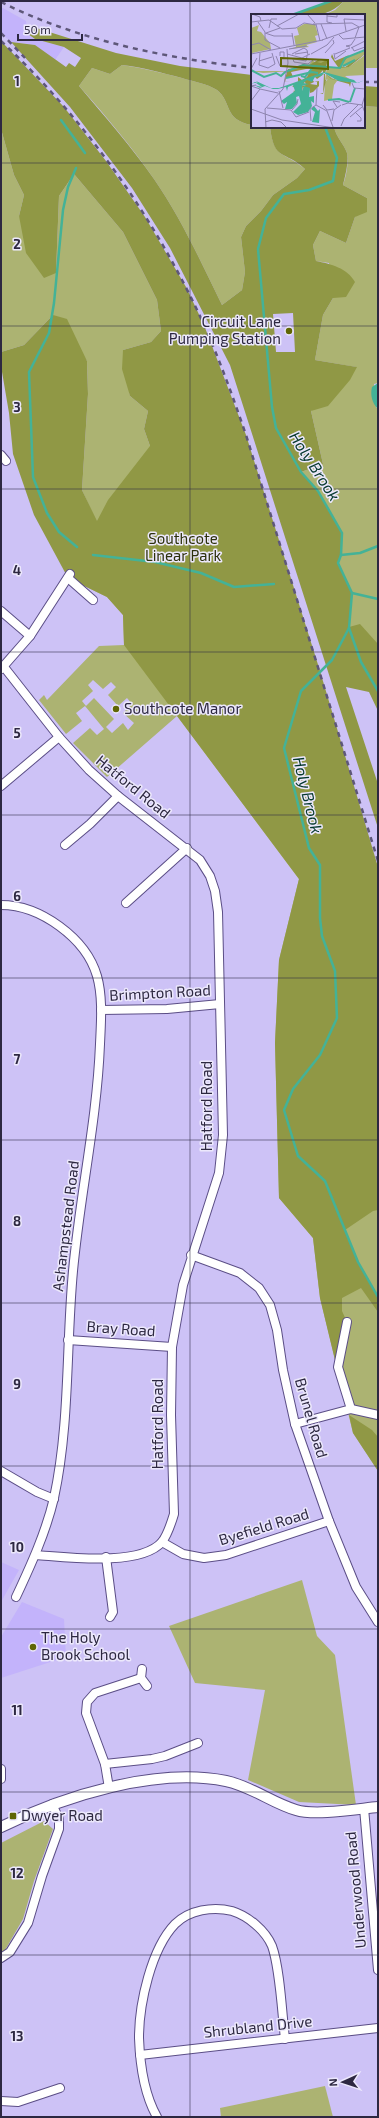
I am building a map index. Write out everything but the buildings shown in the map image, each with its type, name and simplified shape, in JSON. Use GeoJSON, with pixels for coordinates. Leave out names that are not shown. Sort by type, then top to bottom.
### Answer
{"type":"FeatureCollection","features":[{"type":"Feature","properties":{"kind":"street"},"geometry":{"type":"LineString","coordinates":[[2,668],[30,636],[69,576],[93,600]]}},
{"type":"Feature","properties":{"kind":"street"},"geometry":{"type":"LineString","coordinates":[[1,611],[30,636]]}},
{"type":"Feature","properties":{"kind":"street","name":"Hatford Road"},"geometry":{"type":"LineString","coordinates":[[2,668],[59,737],[89,770],[118,796],[187,848],[200,860],[210,876],[215,891],[218,912],[223,1135],[219,1173],[213,1197],[191,1256],[181,1292],[172,1346],[171,1415],[174,1514],[170,1527],[162,1542],[144,1554],[128,1557],[36,1555]]}},
{"type":"Feature","properties":{"kind":"street"},"geometry":{"type":"LineString","coordinates":[[1,786],[59,737]]}},
{"type":"Feature","properties":{"kind":"street"},"geometry":{"type":"LineString","coordinates":[[65,845],[90,824],[118,796]]}},
{"type":"Feature","properties":{"kind":"street"},"geometry":{"type":"LineString","coordinates":[[126,903],[187,848]]}},
{"type":"Feature","properties":{"kind":"street","name":"Ashampstead Road"},"geometry":{"type":"LineString","coordinates":[[1,905],[29,911],[56,924],[78,943],[97,975],[101,1010],[99,1073],[73,1270],[63,1442],[54,1499],[36,1555],[16,1597]]}},
{"type":"Feature","properties":{"kind":"street","name":"Brimpton Road"},"geometry":{"type":"LineString","coordinates":[[101,1010],[167,1009],[220,1004]]}},
{"type":"Feature","properties":{"kind":"street","name":"Brunel Road"},"geometry":{"type":"LineString","coordinates":[[191,1256],[240,1273],[259,1288],[270,1305],[278,1330],[282,1370],[295,1424],[329,1522],[356,1587],[378,1622]]}},
{"type":"Feature","properties":{"kind":"street"},"geometry":{"type":"LineString","coordinates":[[347,1322],[338,1367],[351,1409]]}},
{"type":"Feature","properties":{"kind":"street","name":"Bray Road"},"geometry":{"type":"LineString","coordinates":[[68,1340],[172,1346]]}},
{"type":"Feature","properties":{"kind":"street"},"geometry":{"type":"LineString","coordinates":[[295,1424],[351,1409],[378,1415]]}},
{"type":"Feature","properties":{"kind":"street"},"geometry":{"type":"LineString","coordinates":[[1,1471],[37,1492],[54,1499]]}},
{"type":"Feature","properties":{"kind":"street","name":"Byefield Road"},"geometry":{"type":"LineString","coordinates":[[162,1542],[183,1554],[204,1558],[226,1555],[329,1522]]}},
{"type":"Feature","properties":{"kind":"street"},"geometry":{"type":"LineString","coordinates":[[106,1557],[113,1612],[110,1617]]}},
{"type":"Feature","properties":{"kind":"street"},"geometry":{"type":"LineString","coordinates":[[142,1669],[141,1678],[147,1686]]}},
{"type":"Feature","properties":{"kind":"street"},"geometry":{"type":"LineString","coordinates":[[109,1788],[105,1764],[86,1713],[87,1702],[95,1693],[141,1678]]}},
{"type":"Feature","properties":{"kind":"street"},"geometry":{"type":"LineString","coordinates":[[105,1764],[159,1758],[198,1743]]}},
{"type":"Feature","properties":{"kind":"street"},"geometry":{"type":"LineString","coordinates":[[1,1769],[1,1779]]}},
{"type":"Feature","properties":{"kind":"street"},"geometry":{"type":"LineString","coordinates":[[1,1827],[52,1804],[109,1788],[179,1778],[206,1778],[238,1784],[276,1803],[298,1811],[378,1807]]}},
{"type":"Feature","properties":{"kind":"street"},"geometry":{"type":"LineString","coordinates":[[1,1958],[10,1952],[28,1923],[42,1876],[59,1829],[59,1819],[52,1804]]}},
{"type":"Feature","properties":{"kind":"street","name":"Underwood Road"},"geometry":{"type":"LineString","coordinates":[[364,1808],[378,1970]]}},
{"type":"Feature","properties":{"kind":"street"},"geometry":{"type":"LineString","coordinates":[[157,2117],[146,2087],[140,2055],[139,2037],[142,2003],[150,1971],[163,1942],[175,1924],[190,1915],[206,1910],[223,1909],[242,1914],[261,1929],[271,1945],[285,2039]]}},
{"type":"Feature","properties":{"kind":"street","name":"Shrubland Drive"},"geometry":{"type":"LineString","coordinates":[[140,2055],[378,2028]]}},
{"type":"Feature","properties":{"kind":"street"},"geometry":{"type":"LineString","coordinates":[[1,2101],[18,2102],[60,2088]]}},
{"type":"Feature","properties":{"kind":"shaded area"},"geometry":{"type":"Polygon","coordinates":[[[1,7],[26,21],[28,34],[35,39],[64,47],[55,60],[35,45],[11,42],[1,33],[1,7]]]}},
{"type":"Feature","properties":{"kind":"shaded area"},"geometry":{"type":"Polygon","coordinates":[[[378,383],[378,409],[373,402],[371,393],[372,387],[378,383]]]}},
{"type":"Feature","properties":{"kind":"shaded area"},"geometry":{"type":"Polygon","coordinates":[[[1,1562],[19,1570],[1,1602],[1,1562]]]}},
{"type":"Feature","properties":{"kind":"shaded area","name":"The Holy Brook School"},"geometry":{"type":"Polygon","coordinates":[[[22,1602],[64,1619],[66,1657],[1,1678],[1,1637],[22,1602]]]}},
{"type":"Feature","properties":{"kind":"green space"},"geometry":{"type":"Polygon","coordinates":[[[331,1],[344,1],[326,13],[295,14],[331,1]]]}},
{"type":"Feature","properties":{"kind":"green space"},"geometry":{"type":"Polygon","coordinates":[[[344,1],[378,1],[378,68],[365,68],[365,14],[325,14],[335,10],[344,1]]]}},
{"type":"Feature","properties":{"kind":"green space"},"geometry":{"type":"Polygon","coordinates":[[[27,25],[116,53],[180,66],[251,75],[251,125],[243,123],[232,115],[222,94],[217,90],[200,83],[145,69],[122,65],[110,74],[92,68],[79,86],[118,132],[164,194],[190,240],[222,305],[242,290],[245,272],[241,237],[246,226],[261,211],[273,195],[297,178],[305,169],[278,151],[274,146],[270,128],[334,128],[347,153],[347,165],[343,185],[367,198],[367,212],[355,217],[346,243],[320,231],[313,245],[316,261],[338,267],[348,273],[355,282],[346,297],[333,298],[323,315],[315,360],[357,367],[350,380],[328,406],[311,411],[323,464],[301,472],[318,491],[342,533],[341,555],[338,563],[352,593],[349,627],[360,624],[378,644],[378,711],[369,692],[346,687],[378,784],[378,828],[230,365],[170,248],[132,188],[70,107],[11,42],[35,45],[66,67],[69,63],[75,67],[81,58],[64,47],[35,39],[28,34],[27,25]],[[293,313],[273,314],[276,352],[295,352],[293,313]]]}},
{"type":"Feature","properties":{"kind":"green space","name":"Southcote Linear Park"},"geometry":{"type":"Polygon","coordinates":[[[1,41],[64,107],[106,161],[145,217],[186,287],[204,325],[246,435],[320,671],[378,867],[378,1210],[373,1211],[345,1230],[358,1262],[378,1297],[378,1312],[361,1288],[342,1298],[342,1311],[347,1322],[338,1367],[347,1410],[320,1298],[313,1238],[279,1198],[275,1043],[279,960],[299,879],[124,645],[123,615],[107,597],[68,578],[34,515],[13,454],[9,413],[1,366],[1,352],[24,345],[53,315],[67,319],[87,361],[88,394],[82,490],[97,521],[108,500],[150,446],[144,429],[148,411],[130,396],[122,369],[123,350],[151,342],[161,331],[157,300],[123,232],[74,174],[59,196],[56,273],[44,278],[26,253],[19,216],[24,195],[14,175],[1,129],[1,41]]]}},
{"type":"Feature","properties":{"kind":"green space"},"geometry":{"type":"Polygon","coordinates":[[[122,65],[182,78],[213,88],[222,94],[229,110],[236,119],[243,123],[251,125],[251,128],[270,128],[274,145],[277,150],[305,169],[297,178],[273,195],[261,211],[246,226],[241,237],[245,272],[242,290],[222,305],[190,240],[164,194],[109,120],[79,86],[92,68],[110,74],[122,65]]]}},
{"type":"Feature","properties":{"kind":"green space"},"geometry":{"type":"Polygon","coordinates":[[[365,86],[378,87],[378,107],[365,106],[365,86]]]}},
{"type":"Feature","properties":{"kind":"green space"},"geometry":{"type":"Polygon","coordinates":[[[365,106],[378,107],[378,383],[374,384],[376,407],[378,409],[378,691],[349,628],[352,593],[338,563],[341,555],[301,472],[323,464],[311,411],[356,367],[315,360],[323,315],[333,298],[329,263],[316,261],[313,245],[320,231],[346,243],[355,217],[367,198],[343,185],[348,161],[347,153],[334,128],[365,128],[365,106]]]}},
{"type":"Feature","properties":{"kind":"green space","name":"Southcote Linear Park"},"geometry":{"type":"Polygon","coordinates":[[[1,129],[14,175],[24,195],[19,216],[56,273],[59,196],[74,174],[123,232],[157,300],[161,331],[151,342],[123,350],[130,396],[148,411],[144,429],[150,446],[378,881],[378,1471],[353,1433],[320,1298],[313,1238],[279,1198],[275,1043],[279,960],[299,879],[177,716],[107,777],[73,743],[90,728],[97,735],[104,729],[85,706],[76,713],[82,721],[66,734],[39,700],[44,695],[47,700],[99,646],[124,645],[123,615],[107,597],[68,578],[96,521],[82,490],[88,394],[87,361],[53,315],[24,345],[1,352],[1,129]],[[93,680],[88,685],[93,691],[82,701],[86,706],[94,698],[114,719],[106,727],[112,733],[123,723],[128,730],[134,723],[123,713],[132,704],[127,698],[118,706],[108,695],[116,687],[111,682],[103,689],[93,680]]]}},
{"type":"Feature","properties":{"kind":"green space"},"geometry":{"type":"Polygon","coordinates":[[[349,1415],[372,1430],[378,1437],[378,1471],[353,1433],[349,1415]]]}},
{"type":"Feature","properties":{"kind":"green space"},"geometry":{"type":"Polygon","coordinates":[[[302,1580],[317,1636],[335,1655],[356,1805],[299,1802],[248,1780],[265,1690],[195,1683],[169,1626],[302,1580]]]}},
{"type":"Feature","properties":{"kind":"green space"},"geometry":{"type":"Polygon","coordinates":[[[44,1821],[53,1829],[34,1881],[23,1919],[4,1952],[1,1952],[1,1843],[44,1821]]]}},
{"type":"Feature","properties":{"kind":"green space"},"geometry":{"type":"Polygon","coordinates":[[[325,2086],[333,2117],[221,2117],[220,2108],[325,2086]]]}},
{"type":"Feature","properties":{"kind":"waterway","name":"Holy Brook"},"geometry":{"type":"LineString","coordinates":[[295,14],[331,1]]}},
{"type":"Feature","properties":{"kind":"waterway"},"geometry":{"type":"LineString","coordinates":[[61,120],[85,153]]}},
{"type":"Feature","properties":{"kind":"waterway","name":"Holy Brook"},"geometry":{"type":"LineString","coordinates":[[325,128],[337,158],[333,181],[309,190],[284,194],[266,218],[258,249],[272,407],[276,428],[301,472],[318,491],[342,533],[341,555],[338,563],[352,593],[349,628],[332,660],[301,691],[284,748],[309,848],[320,865],[320,918],[322,936],[335,971],[337,1018],[320,1055],[293,1089],[284,1110],[298,1156],[325,1181],[358,1262],[378,1297]]}},
{"type":"Feature","properties":{"kind":"waterway"},"geometry":{"type":"LineString","coordinates":[[76,168],[68,187],[63,210],[54,303],[49,333],[29,372],[33,477],[47,513],[59,532],[77,547]]}},
{"type":"Feature","properties":{"kind":"waterway"},"geometry":{"type":"LineString","coordinates":[[341,555],[360,553],[378,546]]}},
{"type":"Feature","properties":{"kind":"waterway"},"geometry":{"type":"LineString","coordinates":[[93,555],[155,562],[201,573],[234,587],[274,584]]}},
{"type":"Feature","properties":{"kind":"waterway"},"geometry":{"type":"LineString","coordinates":[[352,593],[378,599]]}},
{"type":"Feature","properties":{"kind":"waterway"},"geometry":{"type":"LineString","coordinates":[[349,628],[361,662],[378,691]]}},
{"type":"Feature","properties":{"kind":"railway"},"geometry":{"type":"LineString","coordinates":[[1,2],[31,16],[61,27],[124,46],[187,59],[251,68]]}},
{"type":"Feature","properties":{"kind":"railway"},"geometry":{"type":"LineString","coordinates":[[1,33],[25,58]]}},
{"type":"Feature","properties":{"kind":"railway"},"geometry":{"type":"LineString","coordinates":[[1,41],[32,71],[62,104],[116,173],[164,248],[204,325],[226,379],[246,435],[378,861]]}},
{"type":"Feature","properties":{"kind":"railway"},"geometry":{"type":"LineString","coordinates":[[365,82],[378,82]]}},
{"type":"Feature","properties":{"kind":"place","name":"Circuit Lane Pumping Station"},"geometry":{"type":"Point","coordinates":[289,331]}},
{"type":"Feature","properties":{"kind":"place","name":"Southcote Manor"},"geometry":{"type":"Point","coordinates":[116,709]}},
{"type":"Feature","properties":{"kind":"place","name":"The Holy Brook School"},"geometry":{"type":"Point","coordinates":[33,1647]}},
{"type":"Feature","properties":{"kind":"place","name":"Dwyer Road"},"geometry":{"type":"Point","coordinates":[13,1816]}}]}
